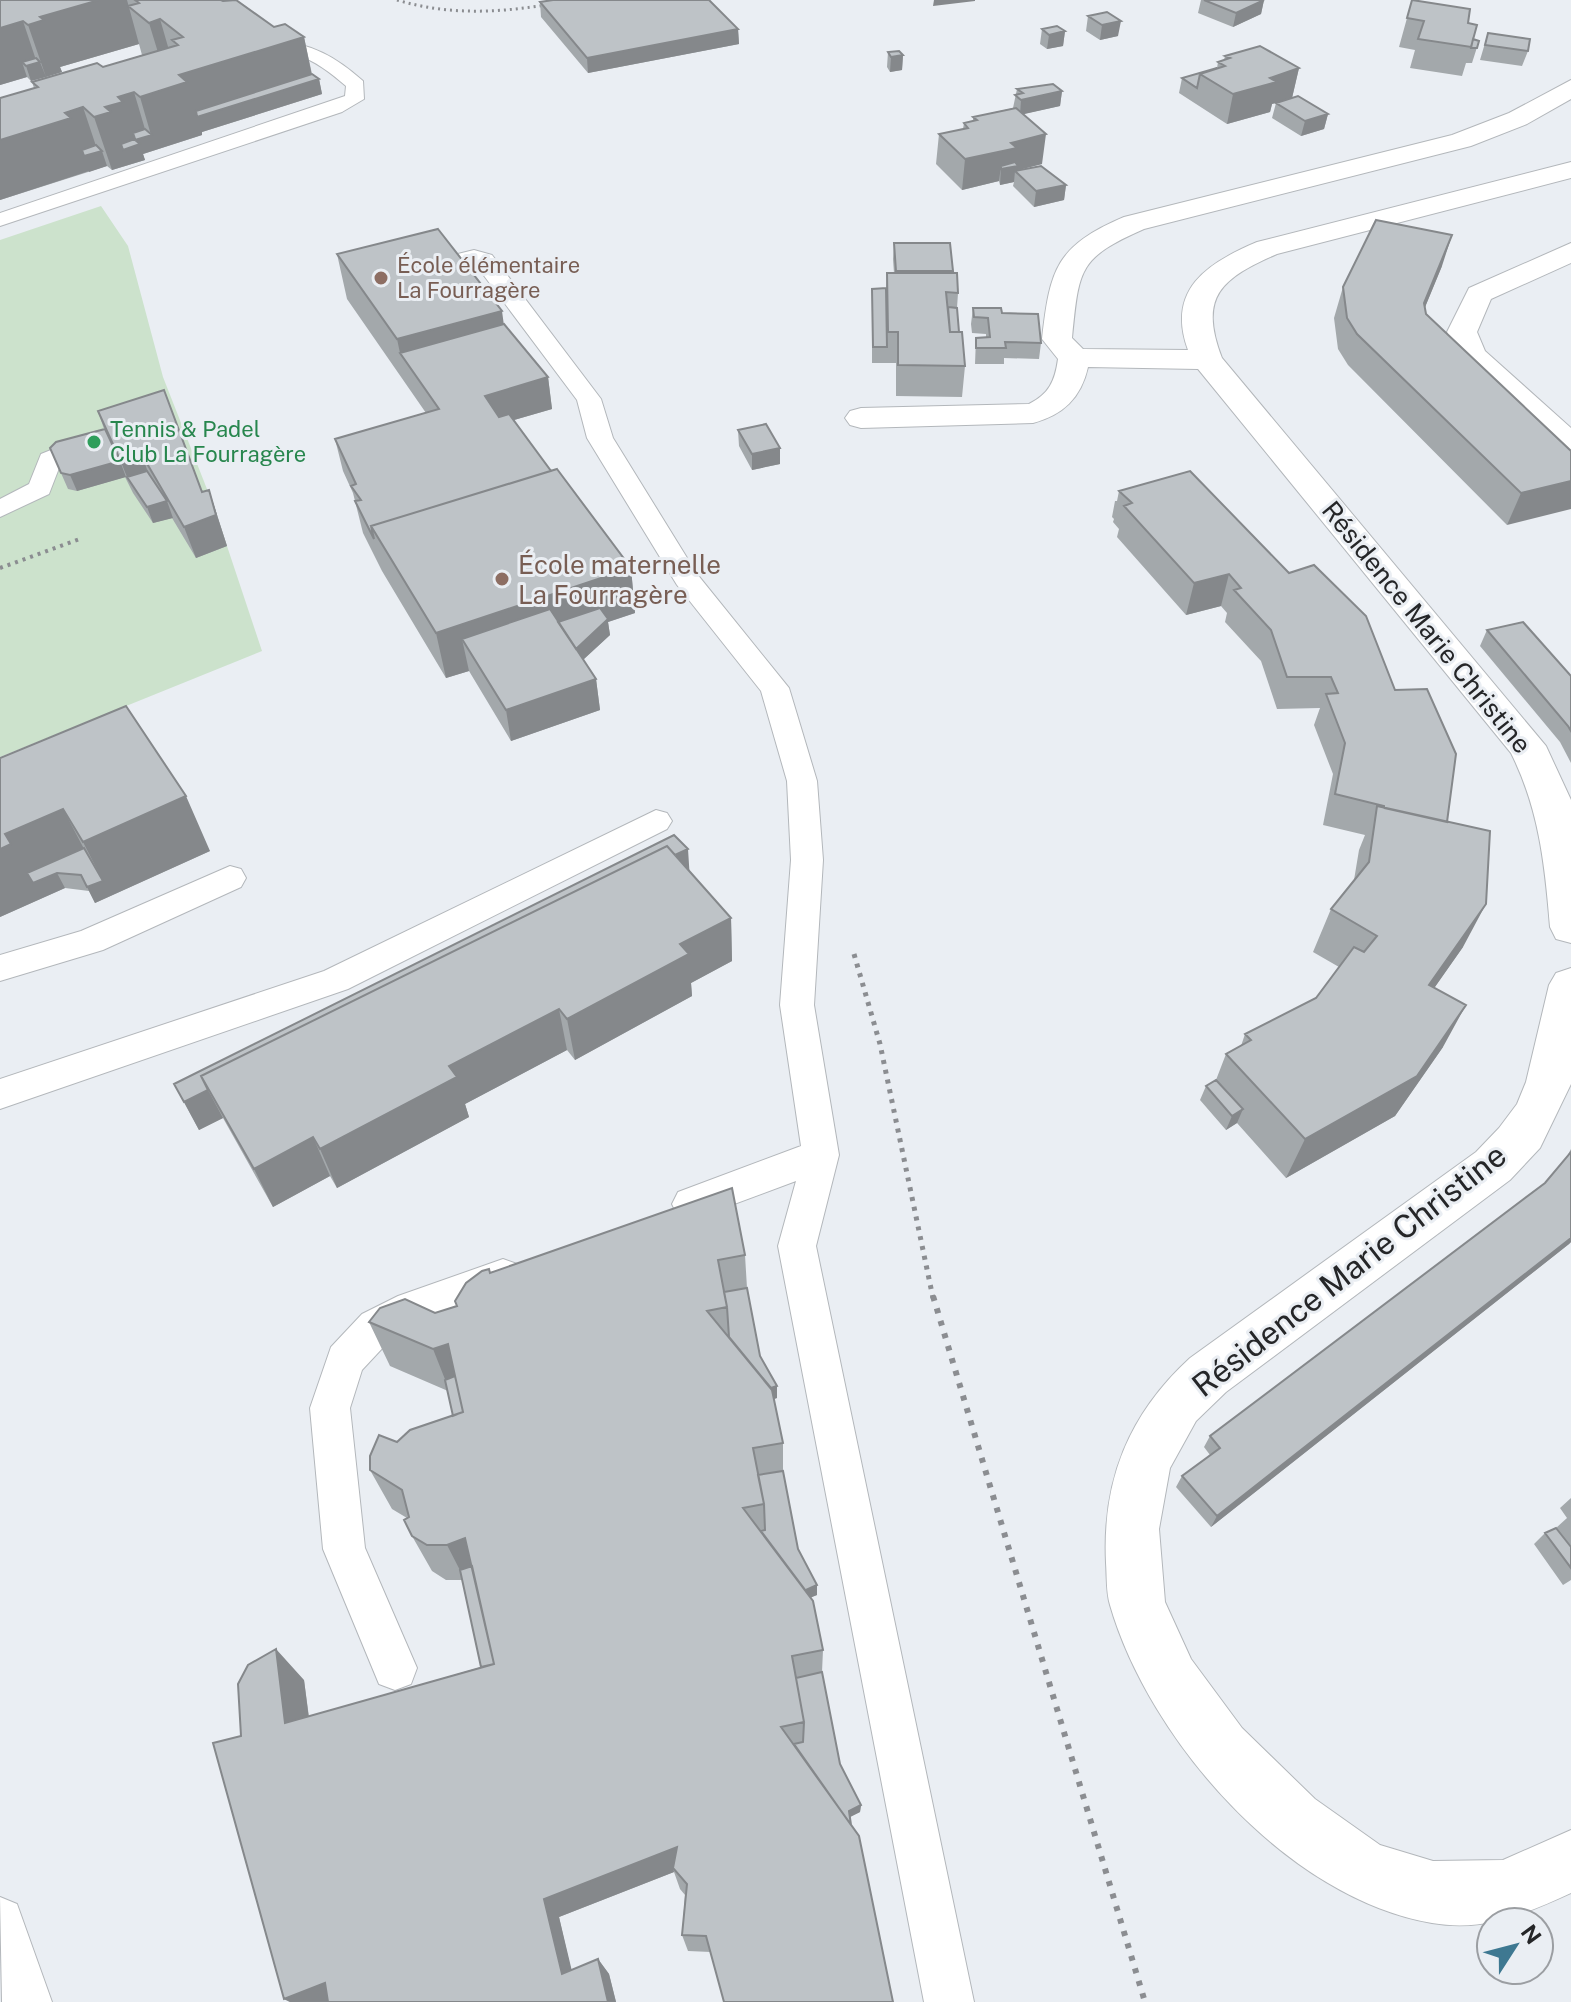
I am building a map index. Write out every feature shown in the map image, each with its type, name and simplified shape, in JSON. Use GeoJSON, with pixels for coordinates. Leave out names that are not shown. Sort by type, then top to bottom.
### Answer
{"type":"FeatureCollection","features":[{"type":"Feature","properties":{"kind":"street"},"geometry":{"type":"LineString","coordinates":[[1207,360],[1074,358],[1057,339],[1065,279],[1074,254],[1098,237],[1134,223],[1452,144],[1496,130],[1543,108],[1571,88]]}},
{"type":"Feature","properties":{"kind":"street","name":"Résidence Marie Christine"},"geometry":{"type":"LineString","coordinates":[[1571,170],[1267,248],[1242,258],[1214,275],[1197,302],[1195,333],[1207,360],[1527,746],[1550,787],[1562,829],[1571,927]]}},
{"type":"Feature","properties":{"kind":"street"},"geometry":{"type":"LineString","coordinates":[[1571,252],[1479,294],[1462,332],[1472,355],[1571,445]]}},
{"type":"Feature","properties":{"kind":"street"},"geometry":{"type":"LineString","coordinates":[[861,418],[1033,413],[1048,408],[1061,398],[1071,380],[1074,358]]}},
{"type":"Feature","properties":{"kind":"street","name":"Résidence Marie Christine"},"geometry":{"type":"LineString","coordinates":[[1571,985],[1561,1037],[1543,1095],[1524,1133],[1493,1166],[1208,1375],[1178,1403],[1144,1461],[1132,1529],[1137,1603],[1170,1680],[1221,1749],[1293,1821],[1364,1871],[1433,1892],[1505,1891],[1571,1861]]}},
{"type":"Feature","properties":{"kind":"lane"},"geometry":{"type":"LineString","coordinates":[[0,220],[354,99],[356,85],[337,67],[302,48],[281,45],[259,52]]}},
{"type":"Feature","properties":{"kind":"lane"},"geometry":{"type":"LineString","coordinates":[[381,280],[474,257],[484,260],[589,399],[600,438],[687,579],[775,688],[802,781],[807,860],[797,1005],[821,1155],[797,1246],[949,2002]]}},
{"type":"Feature","properties":{"kind":"lane"},"geometry":{"type":"LineString","coordinates":[[0,509],[40,488],[50,459],[103,437]]}},
{"type":"Feature","properties":{"kind":"lane"},"geometry":{"type":"LineString","coordinates":[[0,1094],[336,980],[656,821]]}},
{"type":"Feature","properties":{"kind":"lane"},"geometry":{"type":"LineString","coordinates":[[0,968],[91,941],[230,878]]}},
{"type":"Feature","properties":{"kind":"lane"},"geometry":{"type":"LineString","coordinates":[[659,1217],[821,1155]]}},
{"type":"Feature","properties":{"kind":"lane"},"geometry":{"type":"LineString","coordinates":[[395,1668],[344,1549],[330,1408],[345,1360],[376,1327],[540,1262]]}},
{"type":"Feature","properties":{"kind":"lane"},"geometry":{"type":"LineString","coordinates":[[0,1921],[27,2002]]}},
{"type":"Feature","properties":{"kind":"path"},"geometry":{"type":"LineString","coordinates":[[397,0],[456,11],[521,10],[547,5]]}},
{"type":"Feature","properties":{"kind":"path"},"geometry":{"type":"LineString","coordinates":[[0,568],[80,539]]}},
{"type":"Feature","properties":{"kind":"path"},"geometry":{"type":"LineString","coordinates":[[850,939],[880,1044],[937,1316],[1145,2002]]}},
{"type":"Feature","properties":{"kind":"green space","name":"Tennis & Padel Club La Fourragère"},"geometry":{"type":"Polygon","coordinates":[[[101,206],[128,246],[163,377],[214,507],[262,651],[0,757],[0,240],[101,206]]]}},
{"type":"Feature","properties":{"kind":"building"},"geometry":{"type":"Polygon","coordinates":[[[0,0],[99,0],[40,17],[44,20],[28,25],[23,21],[0,28],[0,0]]]}},
{"type":"Feature","properties":{"kind":"building"},"geometry":{"type":"Polygon","coordinates":[[[135,0],[236,0],[274,27],[285,24],[304,37],[179,75],[187,82],[140,97],[134,92],[118,97],[123,102],[105,107],[111,112],[94,117],[83,107],[65,113],[71,118],[0,140],[0,98],[38,87],[32,82],[97,63],[103,67],[178,45],[172,40],[183,37],[160,19],[149,23],[128,6],[139,3],[135,0]]]}},
{"type":"Feature","properties":{"kind":"building"},"geometry":{"type":"Polygon","coordinates":[[[709,0],[738,29],[587,58],[540,2],[709,0]]]}},
{"type":"Feature","properties":{"kind":"building"},"geometry":{"type":"Polygon","coordinates":[[[1204,0],[1264,0],[1236,13],[1204,0]]]}},
{"type":"Feature","properties":{"kind":"building"},"geometry":{"type":"Polygon","coordinates":[[[1412,0],[1470,9],[1468,23],[1477,25],[1471,47],[1418,39],[1424,21],[1407,18],[1412,0]]]}},
{"type":"Feature","properties":{"kind":"building"},"geometry":{"type":"Polygon","coordinates":[[[1107,12],[1121,21],[1102,25],[1088,16],[1107,12]]]}},
{"type":"Feature","properties":{"kind":"building"},"geometry":{"type":"Polygon","coordinates":[[[1057,26],[1065,31],[1049,35],[1042,29],[1057,26]]]}},
{"type":"Feature","properties":{"kind":"building"},"geometry":{"type":"Polygon","coordinates":[[[1488,33],[1530,39],[1528,51],[1485,45],[1488,33]]]}},
{"type":"Feature","properties":{"kind":"building"},"geometry":{"type":"Polygon","coordinates":[[[1473,39],[1479,41],[1477,48],[1471,48],[1473,39]]]}},
{"type":"Feature","properties":{"kind":"building"},"geometry":{"type":"Polygon","coordinates":[[[1260,46],[1299,68],[1270,78],[1277,82],[1233,94],[1200,74],[1225,66],[1218,62],[1230,58],[1225,56],[1260,46]]]}},
{"type":"Feature","properties":{"kind":"building"},"geometry":{"type":"Polygon","coordinates":[[[899,51],[903,55],[891,57],[888,52],[899,51]]]}},
{"type":"Feature","properties":{"kind":"building"},"geometry":{"type":"Polygon","coordinates":[[[36,58],[40,62],[26,66],[22,62],[36,58]]]}},
{"type":"Feature","properties":{"kind":"building"},"geometry":{"type":"Polygon","coordinates":[[[1217,68],[1200,74],[1197,88],[1182,78],[1217,68]]]}},
{"type":"Feature","properties":{"kind":"building"},"geometry":{"type":"Polygon","coordinates":[[[312,74],[319,79],[197,117],[196,111],[312,74]]]}},
{"type":"Feature","properties":{"kind":"building"},"geometry":{"type":"Polygon","coordinates":[[[1053,84],[1062,91],[1021,100],[1015,95],[1023,93],[1017,89],[1053,84]]]}},
{"type":"Feature","properties":{"kind":"building"},"geometry":{"type":"Polygon","coordinates":[[[1298,96],[1328,114],[1305,121],[1276,103],[1298,96]]]}},
{"type":"Feature","properties":{"kind":"building"},"geometry":{"type":"Polygon","coordinates":[[[1016,108],[1046,134],[1011,143],[1017,148],[965,159],[939,134],[968,128],[964,123],[977,120],[973,117],[1016,108]]]}},
{"type":"Feature","properties":{"kind":"building"},"geometry":{"type":"Polygon","coordinates":[[[145,129],[152,135],[135,140],[140,144],[123,150],[121,144],[135,139],[133,133],[145,129]]]}},
{"type":"Feature","properties":{"kind":"building"},"geometry":{"type":"Polygon","coordinates":[[[96,145],[102,151],[84,156],[82,150],[96,145]]]}},
{"type":"Feature","properties":{"kind":"building"},"geometry":{"type":"Polygon","coordinates":[[[1015,162],[1018,166],[1001,169],[1001,166],[1015,162]]]}},
{"type":"Feature","properties":{"kind":"building"},"geometry":{"type":"Polygon","coordinates":[[[1041,166],[1066,185],[1036,191],[1015,171],[1041,166]]]}},
{"type":"Feature","properties":{"kind":"building"},"geometry":{"type":"Polygon","coordinates":[[[1376,220],[1452,235],[1424,303],[1426,314],[1571,451],[1571,481],[1521,493],[1357,334],[1347,318],[1343,287],[1376,220]]]}},
{"type":"Feature","properties":{"kind":"building"},"geometry":{"type":"Polygon","coordinates":[[[438,229],[502,311],[397,339],[337,254],[438,229]]]}},
{"type":"Feature","properties":{"kind":"building"},"geometry":{"type":"Polygon","coordinates":[[[894,243],[950,243],[953,271],[896,271],[894,243]]]}},
{"type":"Feature","properties":{"kind":"building"},"geometry":{"type":"Polygon","coordinates":[[[887,273],[957,273],[958,293],[946,292],[950,332],[962,332],[965,366],[898,365],[898,332],[888,332],[887,273]]]}},
{"type":"Feature","properties":{"kind":"building"},"geometry":{"type":"Polygon","coordinates":[[[886,288],[887,347],[873,347],[872,289],[886,288]]]}},
{"type":"Feature","properties":{"kind":"building"},"geometry":{"type":"Polygon","coordinates":[[[948,307],[957,308],[959,332],[950,332],[948,307]]]}},
{"type":"Feature","properties":{"kind":"building"},"geometry":{"type":"Polygon","coordinates":[[[973,308],[1001,308],[1002,313],[1038,314],[1041,343],[1005,342],[1006,348],[976,348],[976,338],[990,337],[988,318],[974,317],[973,308]]]}},
{"type":"Feature","properties":{"kind":"building"},"geometry":{"type":"Polygon","coordinates":[[[504,324],[548,377],[485,396],[499,417],[509,414],[551,471],[371,526],[374,539],[355,501],[361,500],[351,486],[356,484],[335,439],[439,409],[400,353],[504,324]]]}},
{"type":"Feature","properties":{"kind":"building"},"geometry":{"type":"Polygon","coordinates":[[[164,390],[202,492],[209,490],[216,515],[184,527],[142,455],[121,462],[98,411],[164,390]]]}},
{"type":"Feature","properties":{"kind":"building"},"geometry":{"type":"Polygon","coordinates":[[[766,424],[780,448],[752,454],[738,430],[766,424]]]}},
{"type":"Feature","properties":{"kind":"building"},"geometry":{"type":"Polygon","coordinates":[[[105,429],[120,461],[70,475],[61,473],[50,448],[56,442],[105,429]]]}},
{"type":"Feature","properties":{"kind":"building"},"geometry":{"type":"Polygon","coordinates":[[[557,469],[631,568],[436,633],[371,526],[557,469]]]}},
{"type":"Feature","properties":{"kind":"building"},"geometry":{"type":"Polygon","coordinates":[[[147,471],[167,501],[147,507],[127,477],[147,471]]]}},
{"type":"Feature","properties":{"kind":"building"},"geometry":{"type":"Polygon","coordinates":[[[1190,471],[1289,573],[1314,565],[1366,616],[1395,690],[1427,689],[1456,754],[1447,822],[1335,794],[1345,743],[1326,694],[1338,693],[1331,677],[1287,677],[1271,630],[1234,590],[1241,588],[1229,574],[1194,583],[1124,506],[1132,503],[1119,491],[1190,471]]]}},
{"type":"Feature","properties":{"kind":"building"},"geometry":{"type":"Polygon","coordinates":[[[600,608],[608,619],[576,649],[558,622],[600,608]]]}},
{"type":"Feature","properties":{"kind":"building"},"geometry":{"type":"Polygon","coordinates":[[[550,609],[596,679],[506,710],[462,639],[550,609]]]}},
{"type":"Feature","properties":{"kind":"building"},"geometry":{"type":"Polygon","coordinates":[[[1523,622],[1571,676],[1571,731],[1487,630],[1523,622]]]}},
{"type":"Feature","properties":{"kind":"building"},"geometry":{"type":"Polygon","coordinates":[[[126,706],[186,796],[83,842],[63,809],[5,834],[11,844],[0,849],[0,758],[126,706]]]}},
{"type":"Feature","properties":{"kind":"building"},"geometry":{"type":"Polygon","coordinates":[[[1377,806],[1490,831],[1486,904],[1429,985],[1466,1005],[1417,1076],[1305,1139],[1226,1054],[1251,1040],[1245,1034],[1316,998],[1354,947],[1364,952],[1377,936],[1331,909],[1369,862],[1377,806]]]}},
{"type":"Feature","properties":{"kind":"building"},"geometry":{"type":"Polygon","coordinates":[[[674,835],[688,849],[675,855],[667,846],[201,1076],[208,1090],[184,1102],[174,1084],[674,835]]]}},
{"type":"Feature","properties":{"kind":"building"},"geometry":{"type":"Polygon","coordinates":[[[667,846],[731,918],[680,944],[689,954],[567,1019],[559,1009],[449,1066],[457,1077],[320,1149],[313,1137],[254,1169],[201,1076],[667,846]]]}},
{"type":"Feature","properties":{"kind":"building"},"geometry":{"type":"Polygon","coordinates":[[[84,848],[103,881],[87,887],[81,875],[57,873],[33,883],[27,873],[84,848]]]}},
{"type":"Feature","properties":{"kind":"building"},"geometry":{"type":"Polygon","coordinates":[[[1216,1080],[1243,1109],[1232,1116],[1206,1086],[1216,1080]]]}},
{"type":"Feature","properties":{"kind":"building"},"geometry":{"type":"Polygon","coordinates":[[[1571,1152],[1571,1238],[1217,1516],[1182,1476],[1220,1448],[1210,1436],[1545,1183],[1571,1152]]]}},
{"type":"Feature","properties":{"kind":"building"},"geometry":{"type":"Polygon","coordinates":[[[732,1188],[745,1255],[718,1260],[727,1307],[707,1311],[772,1390],[783,1443],[753,1448],[764,1504],[743,1508],[813,1601],[823,1650],[792,1656],[804,1722],[781,1727],[859,1836],[893,2002],[724,2002],[706,1936],[682,1935],[687,1884],[673,1868],[677,1847],[544,1899],[562,1974],[598,1959],[608,2002],[328,2002],[325,1983],[284,1999],[213,1743],[241,1736],[238,1684],[248,1665],[276,1649],[285,1723],[494,1664],[465,1538],[447,1545],[427,1545],[412,1536],[404,1520],[409,1517],[402,1490],[370,1470],[370,1456],[379,1435],[397,1442],[410,1430],[463,1412],[448,1344],[433,1349],[369,1322],[380,1308],[405,1299],[435,1313],[457,1306],[455,1301],[466,1283],[482,1271],[489,1269],[490,1273],[732,1188]]]}},
{"type":"Feature","properties":{"kind":"building"},"geometry":{"type":"Polygon","coordinates":[[[747,1288],[760,1356],[777,1386],[771,1388],[729,1337],[724,1292],[747,1288]]]}},
{"type":"Feature","properties":{"kind":"building"},"geometry":{"type":"Polygon","coordinates":[[[455,1376],[463,1412],[453,1416],[445,1380],[455,1376]]]}},
{"type":"Feature","properties":{"kind":"building"},"geometry":{"type":"Polygon","coordinates":[[[783,1471],[798,1549],[817,1585],[806,1591],[761,1531],[765,1530],[764,1504],[758,1475],[783,1471]]]}},
{"type":"Feature","properties":{"kind":"building"},"geometry":{"type":"Polygon","coordinates":[[[1556,1528],[1571,1547],[1571,1568],[1545,1533],[1556,1528]]]}},
{"type":"Feature","properties":{"kind":"building"},"geometry":{"type":"Polygon","coordinates":[[[472,1566],[494,1664],[481,1667],[460,1570],[472,1566]]]}},
{"type":"Feature","properties":{"kind":"building"},"geometry":{"type":"Polygon","coordinates":[[[822,1672],[840,1764],[861,1805],[849,1811],[851,1825],[794,1744],[803,1742],[804,1722],[796,1678],[822,1672]]]}},
{"type":"Feature","properties":{"kind":"place","name":"École élémentaire La Fourragère"},"geometry":{"type":"Point","coordinates":[381,278]}},
{"type":"Feature","properties":{"kind":"place","name":"Tennis & Padel Club La Fourragère"},"geometry":{"type":"Point","coordinates":[94,442]}},
{"type":"Feature","properties":{"kind":"place","name":"École maternelle La Fourragère"},"geometry":{"type":"Point","coordinates":[502,579]}}]}
